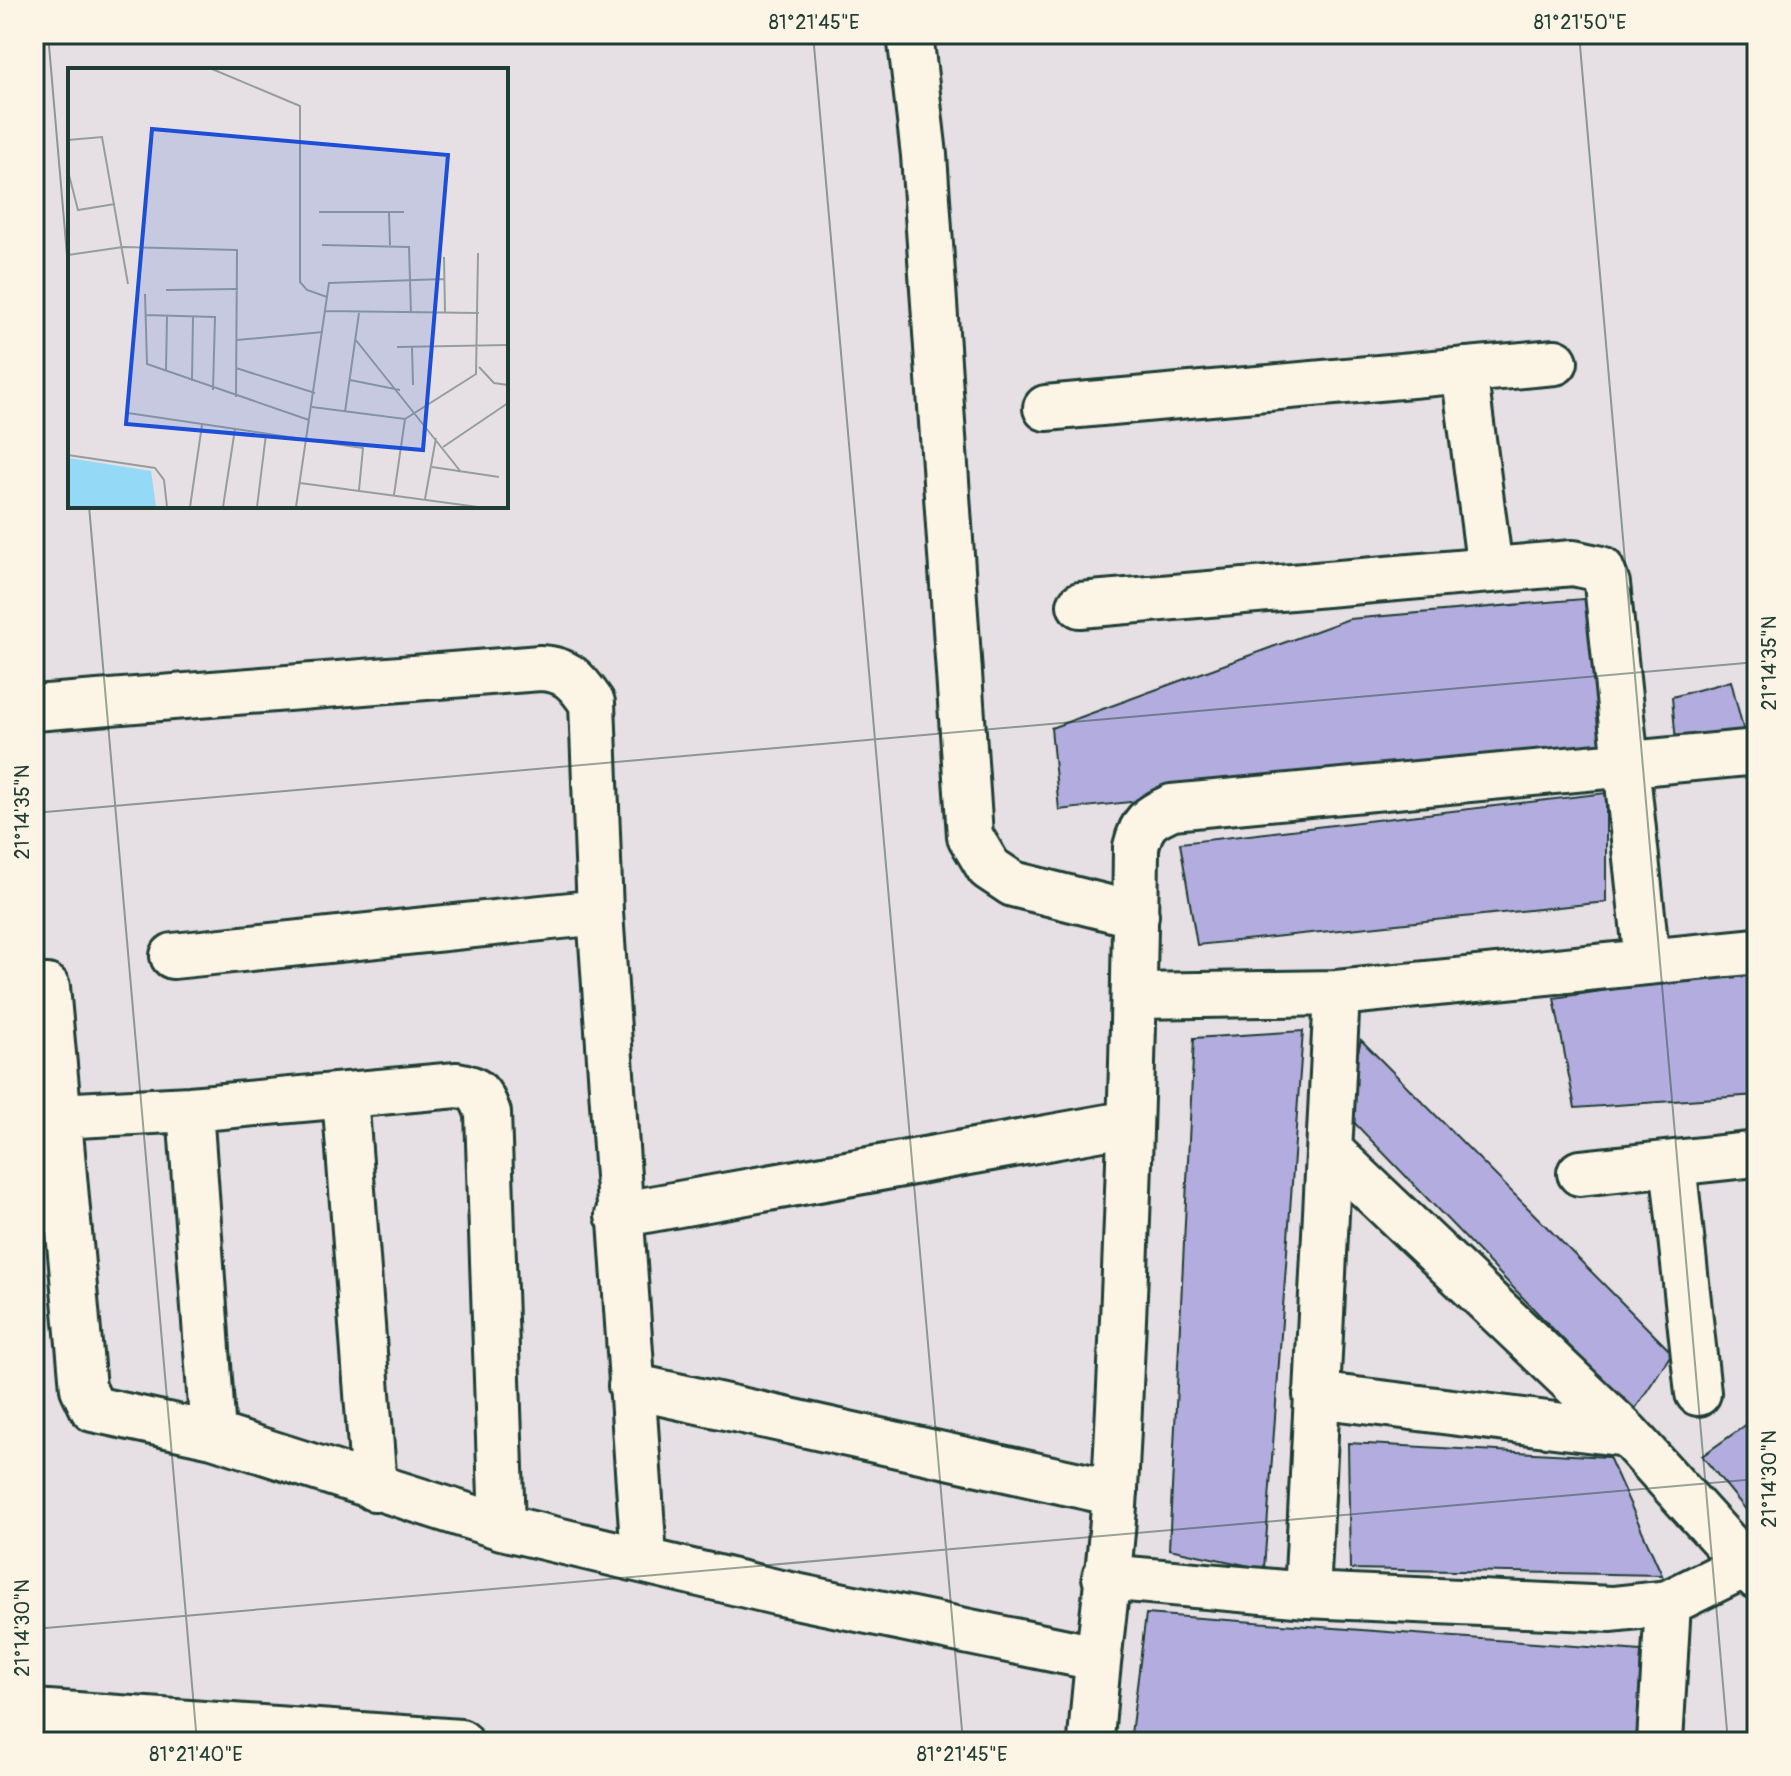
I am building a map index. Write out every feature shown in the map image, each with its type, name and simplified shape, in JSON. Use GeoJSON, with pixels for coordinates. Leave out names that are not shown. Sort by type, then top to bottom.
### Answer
{"type":"FeatureCollection","features":[{"type":"Feature","properties":{"kind":"street"},"geometry":{"type":"LineString","coordinates":[[910,34],[924,155],[970,836],[989,868],[1013,884],[1136,915]]}},
{"type":"Feature","properties":{"kind":"street"},"geometry":{"type":"LineString","coordinates":[[1046,408],[1555,362]]}},
{"type":"Feature","properties":{"kind":"street"},"geometry":{"type":"LineString","coordinates":[[1464,370],[1490,570]]}},
{"type":"Feature","properties":{"kind":"street"},"geometry":{"type":"LineString","coordinates":[[1080,605],[1573,563],[1601,569],[1607,584],[1647,962]]}},
{"type":"Feature","properties":{"kind":"street"},"geometry":{"type":"LineString","coordinates":[[34,708],[559,669],[576,680],[592,703],[600,912],[618,1215],[644,1558]]}},
{"type":"Feature","properties":{"kind":"street"},"geometry":{"type":"LineString","coordinates":[[1091,1742],[1096,1658],[1115,1493],[1135,996],[1136,847],[1147,818],[1172,807],[1757,752]]}},
{"type":"Feature","properties":{"kind":"street"},"geometry":{"type":"LineString","coordinates":[[173,956],[600,912]]}},
{"type":"Feature","properties":{"kind":"street"},"geometry":{"type":"LineString","coordinates":[[1135,996],[1337,993],[1757,951]]}},
{"type":"Feature","properties":{"kind":"street"},"geometry":{"type":"LineString","coordinates":[[47,987],[86,1401],[93,1409],[213,1435],[502,1527],[644,1558],[776,1592],[1096,1658]]}},
{"type":"Feature","properties":{"kind":"street"},"geometry":{"type":"LineString","coordinates":[[1307,1595],[1337,993]]}},
{"type":"Feature","properties":{"kind":"street"},"geometry":{"type":"LineString","coordinates":[[58,1116],[190,1109],[457,1085],[472,1087],[480,1094],[488,1113],[502,1527]]}},
{"type":"Feature","properties":{"kind":"street"},"geometry":{"type":"LineString","coordinates":[[345,1095],[374,1488]]}},
{"type":"Feature","properties":{"kind":"street"},"geometry":{"type":"LineString","coordinates":[[190,1109],[213,1435]]}},
{"type":"Feature","properties":{"kind":"street"},"geometry":{"type":"LineString","coordinates":[[618,1215],[1130,1123]]}},
{"type":"Feature","properties":{"kind":"street"},"geometry":{"type":"LineString","coordinates":[[1105,1577],[1307,1595],[1612,1609],[1668,1603],[1754,1567],[1627,1434],[1330,1151]]}},
{"type":"Feature","properties":{"kind":"street"},"geometry":{"type":"LineString","coordinates":[[1580,1173],[1757,1154]]}},
{"type":"Feature","properties":{"kind":"street"},"geometry":{"type":"LineString","coordinates":[[1673,1163],[1698,1393]]}},
{"type":"Feature","properties":{"kind":"street"},"geometry":{"type":"LineString","coordinates":[[631,1386],[1115,1493]]}},
{"type":"Feature","properties":{"kind":"street"},"geometry":{"type":"LineString","coordinates":[[1316,1395],[1627,1434]]}},
{"type":"Feature","properties":{"kind":"street"},"geometry":{"type":"LineString","coordinates":[[1660,1742],[1668,1603]]}},
{"type":"Feature","properties":{"kind":"street"},"geometry":{"type":"LineString","coordinates":[[34,1712],[460,1742]]}},
{"type":"Feature","properties":{"kind":"building"},"geometry":{"type":"Polygon","coordinates":[[[1595,598],[1603,749],[1059,810],[1051,728],[1349,619],[1595,598]]]}},
{"type":"Feature","properties":{"kind":"building"},"geometry":{"type":"Polygon","coordinates":[[[1731,681],[1746,740],[1676,742],[1672,697],[1731,681]]]}},
{"type":"Feature","properties":{"kind":"building"},"geometry":{"type":"Polygon","coordinates":[[[1606,793],[1606,902],[1197,945],[1180,843],[1606,793]]]}},
{"type":"Feature","properties":{"kind":"building"},"geometry":{"type":"Polygon","coordinates":[[[1757,968],[1757,1095],[1575,1108],[1554,998],[1757,968]]]}},
{"type":"Feature","properties":{"kind":"building"},"geometry":{"type":"Polygon","coordinates":[[[1303,1031],[1264,1569],[1169,1549],[1194,1038],[1303,1031]]]}},
{"type":"Feature","properties":{"kind":"building"},"geometry":{"type":"Polygon","coordinates":[[[1361,1040],[1672,1353],[1633,1412],[1343,1111],[1361,1040]]]}},
{"type":"Feature","properties":{"kind":"building"},"geometry":{"type":"Polygon","coordinates":[[[1757,1417],[1757,1521],[1756,1522],[1702,1456],[1757,1417]]]}},
{"type":"Feature","properties":{"kind":"building"},"geometry":{"type":"Polygon","coordinates":[[[1348,1443],[1609,1457],[1662,1575],[1350,1569],[1348,1443]]]}},
{"type":"Feature","properties":{"kind":"building"},"geometry":{"type":"Polygon","coordinates":[[[1146,1614],[1641,1651],[1638,1742],[1130,1742],[1146,1614]]]}}]}
